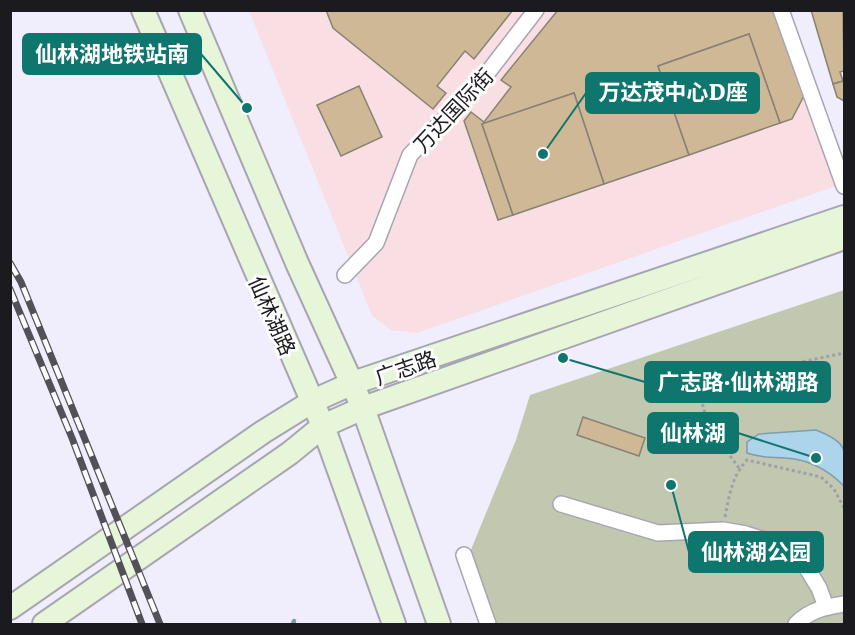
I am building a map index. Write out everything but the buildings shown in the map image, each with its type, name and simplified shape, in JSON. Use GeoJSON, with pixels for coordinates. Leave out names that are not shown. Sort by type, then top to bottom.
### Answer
{"type":"FeatureCollection","features":[{"type":"Feature","properties":{"kind":"street","name":"仙林湖路"},"geometry":{"type":"LineString","coordinates":[[143,10],[256,278],[313,401],[394,624]]}},
{"type":"Feature","properties":{"kind":"street","name":"仙林湖路"},"geometry":{"type":"LineString","coordinates":[[190,10],[297,263],[353,383],[439,624]]}},
{"type":"Feature","properties":{"kind":"street","name":"万达国际街"},"geometry":{"type":"LineString","coordinates":[[345,275],[376,243],[410,155],[482,80],[537,10]]}},
{"type":"Feature","properties":{"kind":"street"},"geometry":{"type":"LineString","coordinates":[[781,10],[844,186]]}},
{"type":"Feature","properties":{"kind":"street","name":"广志路"},"geometry":{"type":"LineString","coordinates":[[10,608],[313,401],[353,383],[844,217]]}},
{"type":"Feature","properties":{"kind":"street","name":"广志路"},"geometry":{"type":"LineString","coordinates":[[44,624],[290,453],[323,426],[363,408],[844,238]]}},
{"type":"Feature","properties":{"kind":"street"},"geometry":{"type":"LineString","coordinates":[[203,474],[213,478],[219,488],[220,502]]}},
{"type":"Feature","properties":{"kind":"street"},"geometry":{"type":"LineString","coordinates":[[561,504],[658,533],[723,530],[746,534],[770,542],[805,565],[819,588],[825,607]]}},
{"type":"Feature","properties":{"kind":"street"},"geometry":{"type":"LineString","coordinates":[[464,555],[488,624]]}},
{"type":"Feature","properties":{"kind":"street"},"geometry":{"type":"LineString","coordinates":[[796,624],[807,614],[825,607],[844,604]]}},
{"type":"Feature","properties":{"kind":"path"},"geometry":{"type":"LineString","coordinates":[[739,468],[723,442],[708,426],[702,402],[708,388],[730,380],[762,378],[787,365],[844,353]]}},
{"type":"Feature","properties":{"kind":"path"},"geometry":{"type":"LineString","coordinates":[[723,530],[732,484],[739,468],[747,460],[821,477],[834,489],[844,508]]}},
{"type":"Feature","properties":{"kind":"shaded area"},"geometry":{"type":"Polygon","coordinates":[[[249,11],[785,11],[842,184],[417,333],[391,330],[372,316],[249,11]]]}},
{"type":"Feature","properties":{"kind":"green space"},"geometry":{"type":"Polygon","coordinates":[[[844,290],[844,624],[497,624],[470,552],[516,440],[530,395],[844,290]]]}},
{"type":"Feature","properties":{"kind":"water"},"geometry":{"type":"Polygon","coordinates":[[[816,430],[836,440],[844,451],[844,486],[825,470],[810,463],[747,453],[747,442],[759,434],[816,430]]]}},
{"type":"Feature","properties":{"kind":"railway"},"geometry":{"type":"LineString","coordinates":[[10,263],[21,282],[160,624]]}},
{"type":"Feature","properties":{"kind":"railway"},"geometry":{"type":"LineString","coordinates":[[10,289],[72,438],[142,624]]}},
{"type":"Feature","properties":{"kind":"place","name":"仙林湖地铁站南"},"geometry":{"type":"Point","coordinates":[247,108]}},
{"type":"Feature","properties":{"kind":"place","name":"万达茂中心D座"},"geometry":{"type":"Point","coordinates":[543,154]}},
{"type":"Feature","properties":{"kind":"place","name":"广志路·仙林湖路"},"geometry":{"type":"Point","coordinates":[563,358]}},
{"type":"Feature","properties":{"kind":"place","name":"仙林湖"},"geometry":{"type":"Point","coordinates":[816,458]}},
{"type":"Feature","properties":{"kind":"place","name":"仙林湖公园"},"geometry":{"type":"Point","coordinates":[671,485]}}]}
